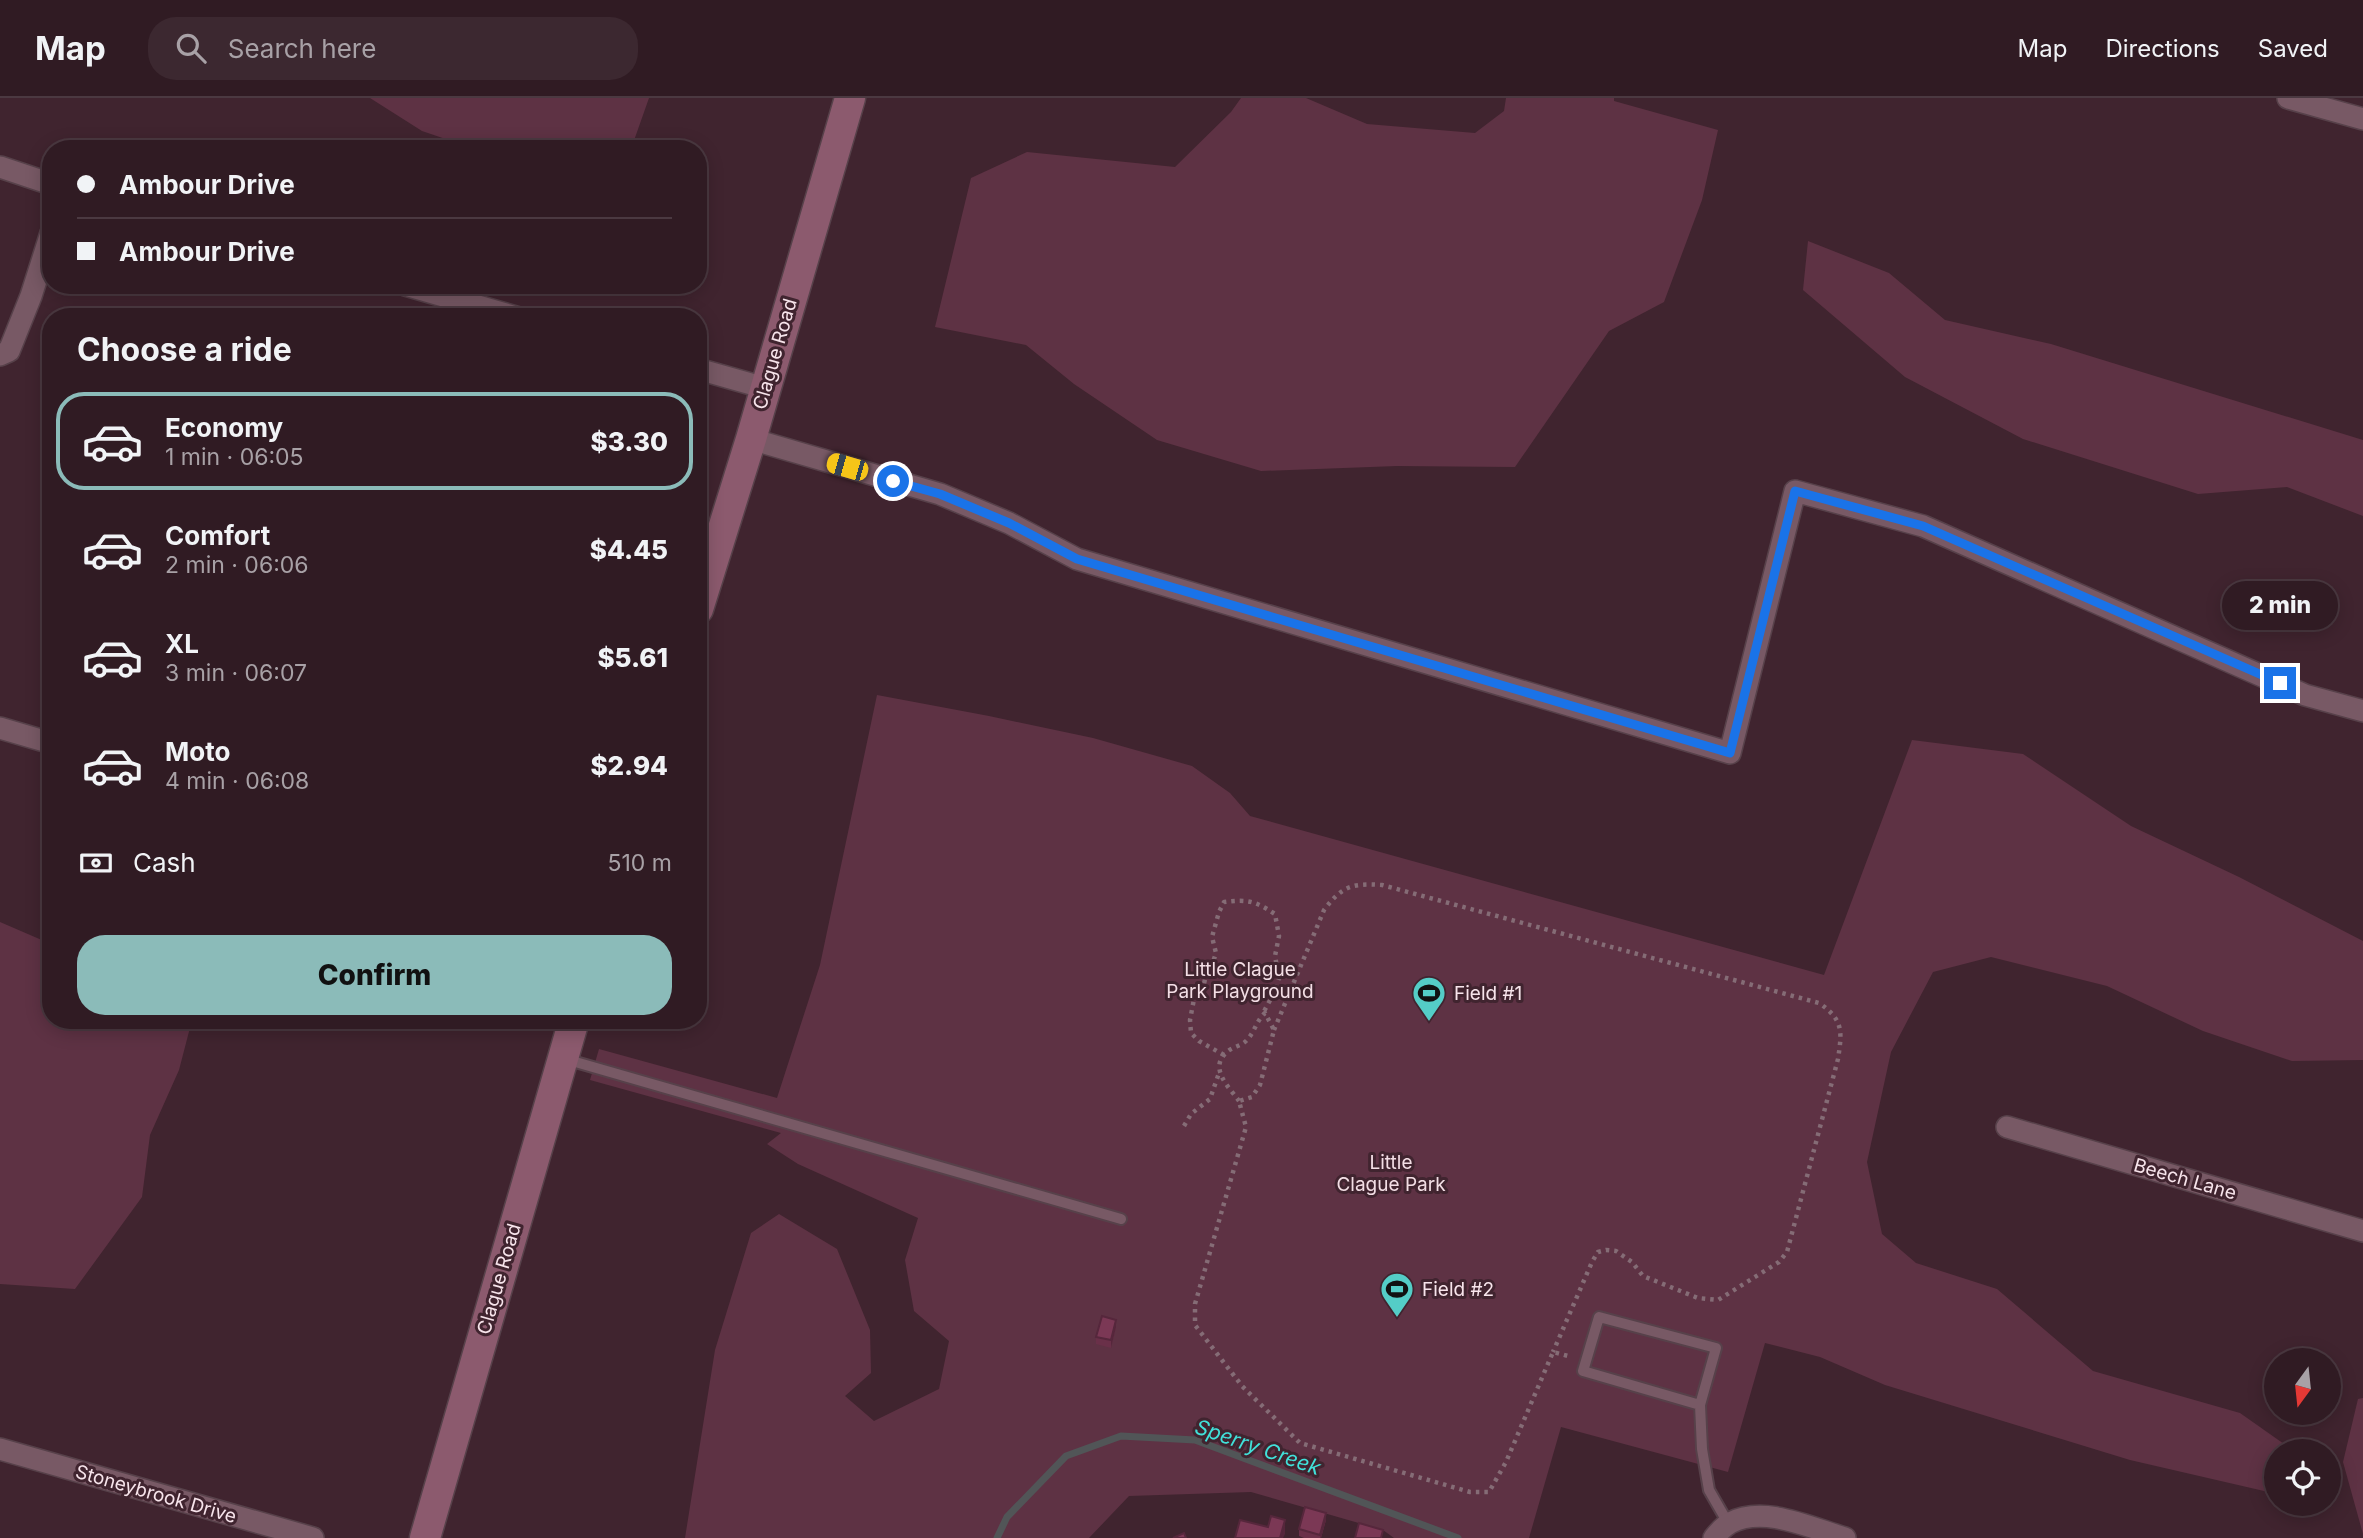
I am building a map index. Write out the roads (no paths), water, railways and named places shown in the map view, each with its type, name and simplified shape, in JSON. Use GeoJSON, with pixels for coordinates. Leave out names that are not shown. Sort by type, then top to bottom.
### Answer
{"type":"FeatureCollection","features":[{"type":"Feature","properties":{"kind":"main road","name":"Clague Road"},"geometry":{"type":"LineString","coordinates":[[707,577],[751,439],[850,98]]}},
{"type":"Feature","properties":{"kind":"main road","name":"Clague Road"},"geometry":{"type":"LineString","coordinates":[[425,1538],[571,1029]]}},
{"type":"Feature","properties":{"kind":"street"},"geometry":{"type":"LineString","coordinates":[[2288,98],[2363,119]]}},
{"type":"Feature","properties":{"kind":"street"},"geometry":{"type":"LineString","coordinates":[[0,167],[42,181]]}},
{"type":"Feature","properties":{"kind":"street"},"geometry":{"type":"LineString","coordinates":[[0,355],[9,351],[42,261]]}},
{"type":"Feature","properties":{"kind":"street"},"geometry":{"type":"LineString","coordinates":[[436,294],[485,308]]}},
{"type":"Feature","properties":{"kind":"street"},"geometry":{"type":"LineString","coordinates":[[707,372],[765,388]]}},
{"type":"Feature","properties":{"kind":"street"},"geometry":{"type":"LineString","coordinates":[[751,439],[940,494],[1009,523],[1077,559],[1730,753],[1795,491],[1923,526],[2305,695],[2363,711]]}},
{"type":"Feature","properties":{"kind":"street"},"geometry":{"type":"LineString","coordinates":[[0,728],[42,740]]}},
{"type":"Feature","properties":{"kind":"street","name":"Beech Lane"},"geometry":{"type":"LineString","coordinates":[[2007,1127],[2363,1231]]}},
{"type":"Feature","properties":{"kind":"street","name":"Stoneybrook Drive"},"geometry":{"type":"LineString","coordinates":[[0,1449],[313,1538]]}},
{"type":"Feature","properties":{"kind":"street"},"geometry":{"type":"LineString","coordinates":[[1721,1531],[1742,1518],[1763,1517],[1788,1521],[1845,1538]]}},
{"type":"Feature","properties":{"kind":"lane"},"geometry":{"type":"LineString","coordinates":[[562,1058],[1121,1219]]}},
{"type":"Feature","properties":{"kind":"lane"},"geometry":{"type":"LineString","coordinates":[[1700,1405],[1583,1371],[1599,1317],[1716,1348],[1700,1405],[1702,1449],[1709,1490],[1721,1531]]}},
{"type":"Feature","properties":{"kind":"waterway","name":"Sperry Creek"},"geometry":{"type":"LineString","coordinates":[[997,1538],[1007,1517],[1066,1456],[1121,1436],[1195,1440],[1458,1538]]}},
{"type":"Feature","properties":{"kind":"place","name":"Field #1"},"geometry":{"type":"Point","coordinates":[1429,1023]}},
{"type":"Feature","properties":{"kind":"place","name":"Field #2"},"geometry":{"type":"Point","coordinates":[1397,1319]}},
{"type":"Feature","properties":{"kind":"park label","name":"Little Clague Park Playground"},"geometry":{"type":"Point","coordinates":[1240,980]}},
{"type":"Feature","properties":{"kind":"park label","name":"Little Clague Park"},"geometry":{"type":"Point","coordinates":[1391,1173]}}]}
